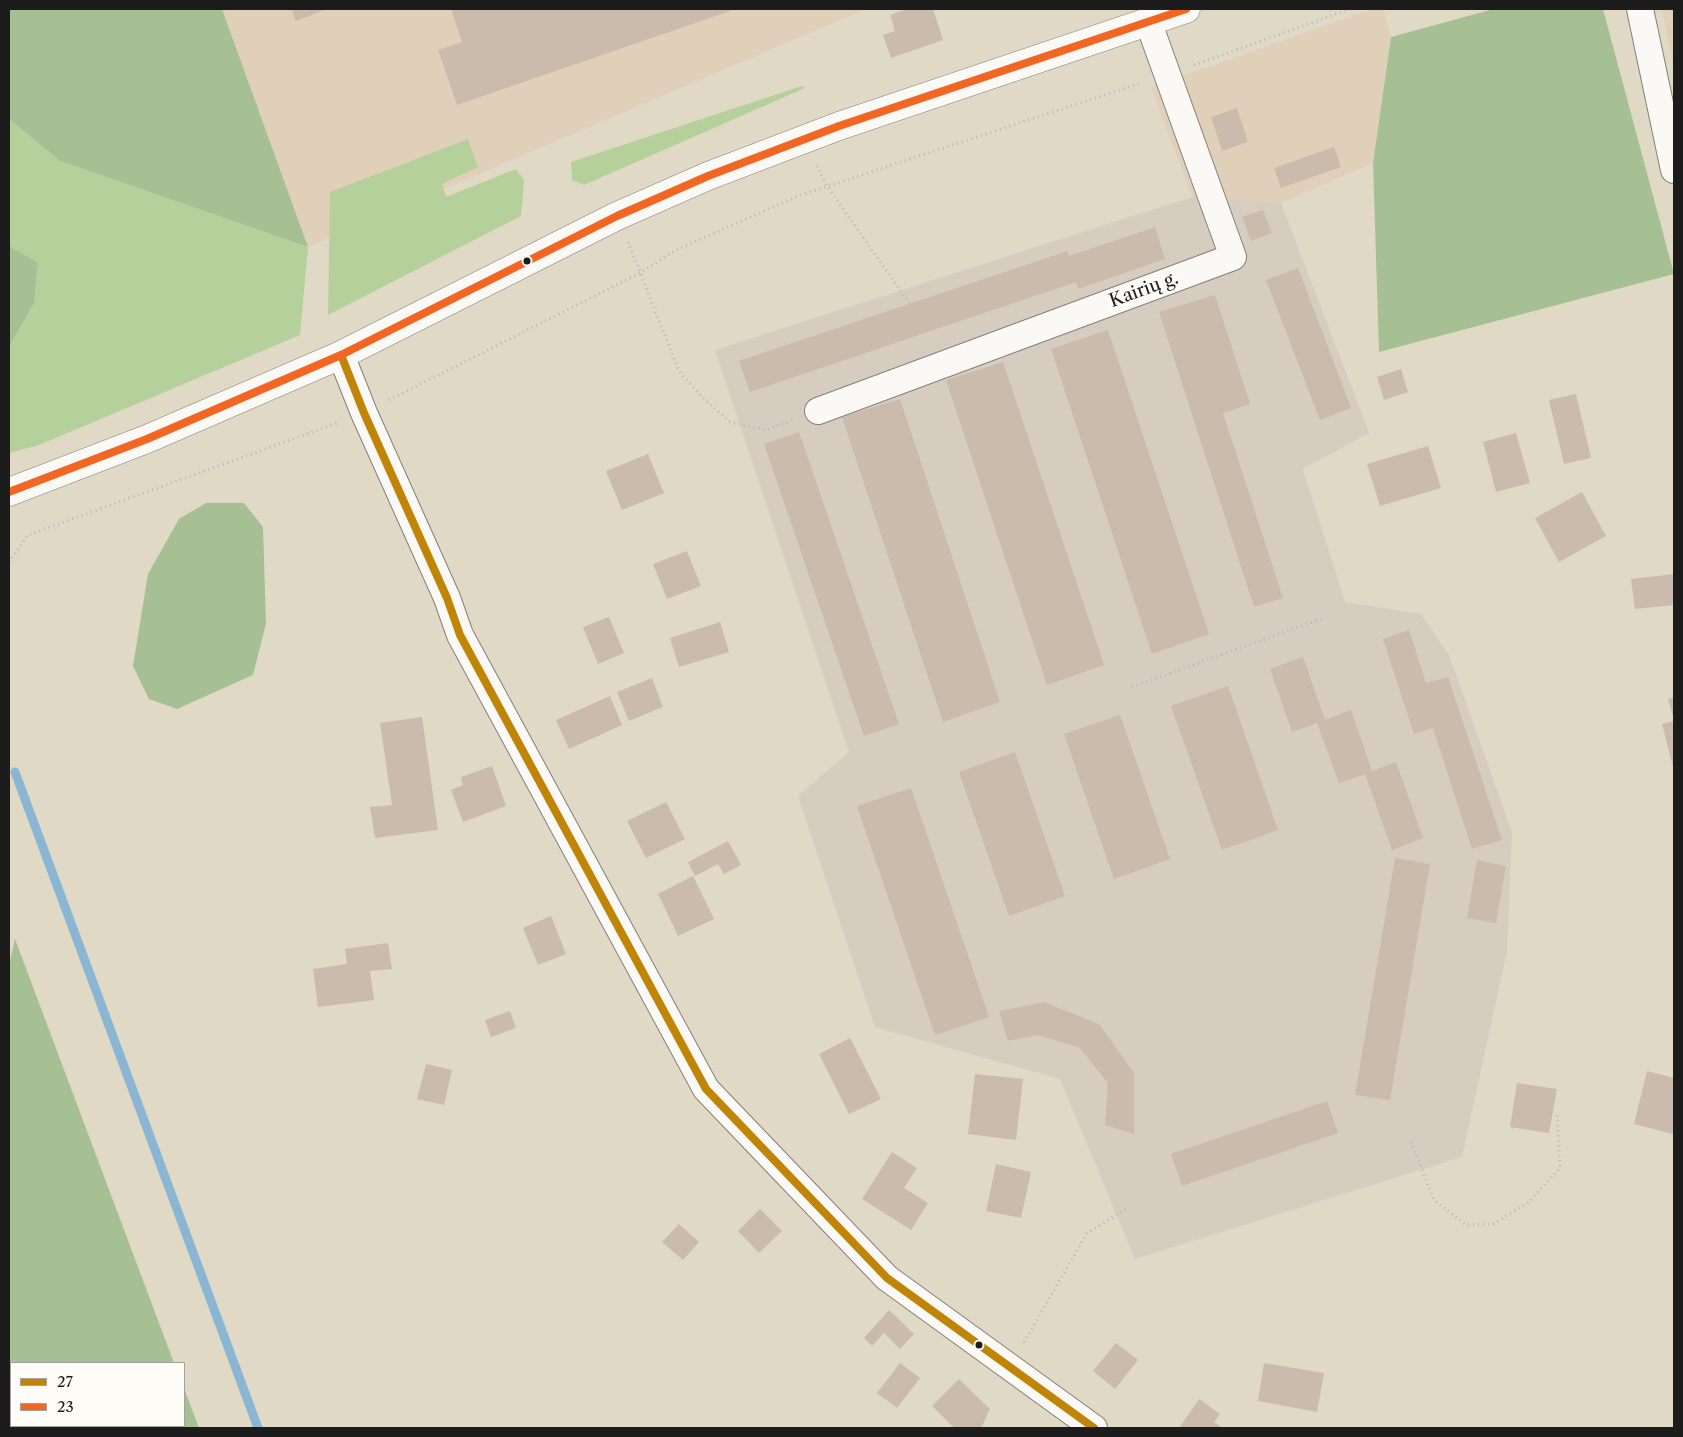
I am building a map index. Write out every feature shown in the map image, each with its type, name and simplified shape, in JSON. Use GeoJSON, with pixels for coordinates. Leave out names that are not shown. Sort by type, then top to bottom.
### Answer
{"type":"FeatureCollection","features":[{"type":"Feature","properties":{"kind":"highway"},"geometry":{"type":"LineString","coordinates":[[9,492],[147,439],[341,355],[617,216],[708,176],[803,139],[1186,9]]}},
{"type":"Feature","properties":{"kind":"street"},"geometry":{"type":"LineString","coordinates":[[1640,9],[1674,170]]}},
{"type":"Feature","properties":{"kind":"street","name":"Kairių g."},"geometry":{"type":"LineString","coordinates":[[818,411],[1234,257],[1148,21]]}},
{"type":"Feature","properties":{"kind":"street"},"geometry":{"type":"LineString","coordinates":[[341,355],[364,413],[447,598],[460,635],[706,1088],[886,1278],[1094,1428]]}},
{"type":"Feature","properties":{"kind":"path"},"geometry":{"type":"LineString","coordinates":[[9,562],[28,535],[364,413],[640,273],[676,250],[798,196],[1167,74],[1350,9]]}},
{"type":"Feature","properties":{"kind":"path"},"geometry":{"type":"LineString","coordinates":[[803,139],[827,186],[910,304]]}},
{"type":"Feature","properties":{"kind":"path"},"geometry":{"type":"LineString","coordinates":[[617,216],[679,371],[702,397],[730,422],[766,430],[818,411]]}},
{"type":"Feature","properties":{"kind":"path"},"geometry":{"type":"LineString","coordinates":[[1132,686],[1321,619]]}},
{"type":"Feature","properties":{"kind":"path"},"geometry":{"type":"LineString","coordinates":[[1411,1142],[1434,1200],[1466,1224],[1493,1224],[1528,1203],[1560,1168],[1557,1114]]}},
{"type":"Feature","properties":{"kind":"path"},"geometry":{"type":"LineString","coordinates":[[1009,1367],[1087,1232],[1128,1208]]}},
{"type":"Feature","properties":{"kind":"shaded area"},"geometry":{"type":"Polygon","coordinates":[[[222,9],[866,9],[308,247],[222,9]]]}},
{"type":"Feature","properties":{"kind":"shaded area"},"geometry":{"type":"Polygon","coordinates":[[[1372,9],[1383,9],[1391,37],[1373,163],[1281,203],[1192,197],[1151,87],[1372,9]]]}},
{"type":"Feature","properties":{"kind":"shaded area"},"geometry":{"type":"Polygon","coordinates":[[[1662,9],[1674,9],[1674,71],[1662,9]]]}},
{"type":"Feature","properties":{"kind":"shaded area"},"geometry":{"type":"Polygon","coordinates":[[[1192,197],[1281,203],[1369,433],[1303,469],[1345,602],[1421,614],[1449,655],[1512,832],[1507,951],[1462,1157],[1135,1259],[1060,1079],[875,1027],[798,796],[849,752],[715,350],[1192,197]]]}},
{"type":"Feature","properties":{"kind":"green space"},"geometry":{"type":"Polygon","coordinates":[[[9,9],[222,9],[308,247],[60,161],[9,119],[9,9]]]}},
{"type":"Feature","properties":{"kind":"green space"},"geometry":{"type":"Polygon","coordinates":[[[1494,9],[1603,9],[1674,274],[1379,352],[1373,163],[1391,37],[1494,9]]]}},
{"type":"Feature","properties":{"kind":"green space"},"geometry":{"type":"Polygon","coordinates":[[[802,86],[805,88],[584,185],[572,180],[571,162],[802,86]]]}},
{"type":"Feature","properties":{"kind":"green space"},"geometry":{"type":"Polygon","coordinates":[[[9,119],[60,161],[308,247],[300,335],[39,445],[9,453],[9,347],[34,305],[38,264],[9,246],[9,119]]]}},
{"type":"Feature","properties":{"kind":"green space"},"geometry":{"type":"Polygon","coordinates":[[[468,139],[478,167],[442,184],[446,197],[516,169],[524,180],[521,216],[328,315],[330,192],[468,139]]]}},
{"type":"Feature","properties":{"kind":"green space"},"geometry":{"type":"Polygon","coordinates":[[[9,246],[38,263],[34,304],[9,347],[9,246]]]}},
{"type":"Feature","properties":{"kind":"green space"},"geometry":{"type":"Polygon","coordinates":[[[206,503],[244,503],[263,527],[266,624],[253,675],[177,709],[149,699],[133,666],[148,574],[179,519],[206,503]]]}},
{"type":"Feature","properties":{"kind":"green space"},"geometry":{"type":"Polygon","coordinates":[[[15,939],[174,1362],[10,1362],[10,1427],[185,1427],[185,1391],[199,1428],[9,1428],[9,965],[15,939]]]}},
{"type":"Feature","properties":{"kind":"building"},"geometry":{"type":"Polygon","coordinates":[[[291,9],[327,9],[296,21],[291,9]]]}},
{"type":"Feature","properties":{"kind":"building"},"geometry":{"type":"Polygon","coordinates":[[[451,9],[736,9],[457,105],[438,50],[462,42],[451,9]]]}},
{"type":"Feature","properties":{"kind":"building"},"geometry":{"type":"Polygon","coordinates":[[[907,9],[933,9],[943,40],[891,58],[883,35],[895,31],[890,15],[907,9]]]}},
{"type":"Feature","properties":{"kind":"building"},"geometry":{"type":"Polygon","coordinates":[[[1237,108],[1248,142],[1222,151],[1211,117],[1237,108]]]}},
{"type":"Feature","properties":{"kind":"building"},"geometry":{"type":"Polygon","coordinates":[[[1334,147],[1341,167],[1281,188],[1274,168],[1334,147]]]}},
{"type":"Feature","properties":{"kind":"building"},"geometry":{"type":"Polygon","coordinates":[[[1263,210],[1272,233],[1251,241],[1242,217],[1263,210]]]}},
{"type":"Feature","properties":{"kind":"building"},"geometry":{"type":"Polygon","coordinates":[[[1155,227],[1165,259],[1078,289],[1076,282],[750,392],[739,361],[1067,251],[1069,256],[1155,227]]]}},
{"type":"Feature","properties":{"kind":"building"},"geometry":{"type":"Polygon","coordinates":[[[1298,268],[1351,408],[1320,420],[1266,280],[1298,268]]]}},
{"type":"Feature","properties":{"kind":"building"},"geometry":{"type":"Polygon","coordinates":[[[1215,295],[1250,404],[1223,413],[1283,598],[1254,607],[1159,312],[1215,295]]]}},
{"type":"Feature","properties":{"kind":"building"},"geometry":{"type":"Polygon","coordinates":[[[1108,330],[1209,634],[1152,654],[1051,349],[1108,330]]]}},
{"type":"Feature","properties":{"kind":"building"},"geometry":{"type":"Polygon","coordinates":[[[1003,362],[1104,665],[1047,685],[946,380],[1003,362]]]}},
{"type":"Feature","properties":{"kind":"building"},"geometry":{"type":"Polygon","coordinates":[[[1401,369],[1408,392],[1384,400],[1377,377],[1401,369]]]}},
{"type":"Feature","properties":{"kind":"building"},"geometry":{"type":"Polygon","coordinates":[[[1576,394],[1591,458],[1564,464],[1549,400],[1576,394]]]}},
{"type":"Feature","properties":{"kind":"building"},"geometry":{"type":"Polygon","coordinates":[[[900,399],[1000,702],[943,722],[842,417],[900,399]]]}},
{"type":"Feature","properties":{"kind":"building"},"geometry":{"type":"Polygon","coordinates":[[[799,432],[899,724],[864,736],[764,444],[799,432]]]}},
{"type":"Feature","properties":{"kind":"building"},"geometry":{"type":"Polygon","coordinates":[[[1516,433],[1530,483],[1496,492],[1483,442],[1516,433]]]}},
{"type":"Feature","properties":{"kind":"building"},"geometry":{"type":"Polygon","coordinates":[[[1428,446],[1441,488],[1380,506],[1367,464],[1428,446]]]}},
{"type":"Feature","properties":{"kind":"building"},"geometry":{"type":"Polygon","coordinates":[[[648,454],[664,493],[622,510],[606,471],[648,454]]]}},
{"type":"Feature","properties":{"kind":"building"},"geometry":{"type":"Polygon","coordinates":[[[1582,492],[1606,536],[1559,562],[1535,518],[1582,492]]]}},
{"type":"Feature","properties":{"kind":"building"},"geometry":{"type":"Polygon","coordinates":[[[687,551],[701,586],[667,599],[653,564],[687,551]]]}},
{"type":"Feature","properties":{"kind":"building"},"geometry":{"type":"Polygon","coordinates":[[[1674,574],[1674,605],[1635,609],[1631,579],[1674,574]]]}},
{"type":"Feature","properties":{"kind":"building"},"geometry":{"type":"Polygon","coordinates":[[[609,617],[624,653],[598,664],[583,627],[609,617]]]}},
{"type":"Feature","properties":{"kind":"building"},"geometry":{"type":"Polygon","coordinates":[[[720,622],[729,652],[679,667],[670,638],[720,622]]]}},
{"type":"Feature","properties":{"kind":"building"},"geometry":{"type":"Polygon","coordinates":[[[1409,630],[1426,683],[1448,677],[1502,840],[1472,849],[1433,728],[1414,734],[1383,639],[1409,630]]]}},
{"type":"Feature","properties":{"kind":"building"},"geometry":{"type":"Polygon","coordinates":[[[1303,657],[1325,720],[1351,710],[1372,771],[1396,762],[1423,838],[1392,850],[1365,774],[1339,783],[1317,723],[1292,732],[1270,669],[1303,657]]]}},
{"type":"Feature","properties":{"kind":"building"},"geometry":{"type":"Polygon","coordinates":[[[652,678],[663,707],[629,721],[617,692],[652,678]]]}},
{"type":"Feature","properties":{"kind":"building"},"geometry":{"type":"Polygon","coordinates":[[[1228,686],[1278,830],[1222,850],[1171,706],[1228,686]]]}},
{"type":"Feature","properties":{"kind":"building"},"geometry":{"type":"Polygon","coordinates":[[[610,696],[622,725],[569,749],[556,720],[610,696]]]}},
{"type":"Feature","properties":{"kind":"building"},"geometry":{"type":"Polygon","coordinates":[[[1674,697],[1674,720],[1668,699],[1674,697]]]}},
{"type":"Feature","properties":{"kind":"building"},"geometry":{"type":"Polygon","coordinates":[[[1120,715],[1170,859],[1114,879],[1064,734],[1120,715]]]}},
{"type":"Feature","properties":{"kind":"building"},"geometry":{"type":"Polygon","coordinates":[[[422,717],[438,830],[375,838],[370,807],[392,805],[380,723],[422,717]]]}},
{"type":"Feature","properties":{"kind":"building"},"geometry":{"type":"Polygon","coordinates":[[[1674,721],[1674,766],[1673,767],[1662,724],[1674,721]]]}},
{"type":"Feature","properties":{"kind":"building"},"geometry":{"type":"Polygon","coordinates":[[[1015,752],[1065,896],[1009,916],[959,772],[1015,752]]]}},
{"type":"Feature","properties":{"kind":"building"},"geometry":{"type":"Polygon","coordinates":[[[492,766],[506,806],[463,822],[451,790],[463,785],[461,777],[492,766]]]}},
{"type":"Feature","properties":{"kind":"building"},"geometry":{"type":"Polygon","coordinates":[[[911,788],[989,1017],[935,1035],[857,806],[911,788]]]}},
{"type":"Feature","properties":{"kind":"building"},"geometry":{"type":"Polygon","coordinates":[[[666,802],[685,839],[646,858],[627,821],[666,802]]]}},
{"type":"Feature","properties":{"kind":"building"},"geometry":{"type":"Polygon","coordinates":[[[728,841],[741,865],[724,874],[718,864],[695,876],[688,862],[728,841]]]}},
{"type":"Feature","properties":{"kind":"building"},"geometry":{"type":"Polygon","coordinates":[[[1395,858],[1430,864],[1390,1100],[1355,1095],[1395,858]]]}},
{"type":"Feature","properties":{"kind":"building"},"geometry":{"type":"Polygon","coordinates":[[[1477,860],[1506,866],[1496,923],[1467,918],[1477,860]]]}},
{"type":"Feature","properties":{"kind":"building"},"geometry":{"type":"Polygon","coordinates":[[[693,876],[714,919],[678,936],[658,894],[693,876]]]}},
{"type":"Feature","properties":{"kind":"building"},"geometry":{"type":"Polygon","coordinates":[[[551,916],[566,954],[538,965],[523,928],[551,916]]]}},
{"type":"Feature","properties":{"kind":"building"},"geometry":{"type":"Polygon","coordinates":[[[388,943],[392,969],[370,971],[374,1000],[318,1007],[313,969],[347,964],[345,949],[388,943]]]}},
{"type":"Feature","properties":{"kind":"building"},"geometry":{"type":"Polygon","coordinates":[[[1044,1002],[1099,1024],[1134,1073],[1134,1134],[1105,1125],[1108,1083],[1080,1048],[1038,1035],[1008,1041],[999,1011],[1044,1002]]]}},
{"type":"Feature","properties":{"kind":"building"},"geometry":{"type":"Polygon","coordinates":[[[510,1011],[516,1028],[491,1037],[485,1020],[510,1011]]]}},
{"type":"Feature","properties":{"kind":"building"},"geometry":{"type":"Polygon","coordinates":[[[850,1038],[881,1099],[849,1114],[819,1054],[850,1038]]]}},
{"type":"Feature","properties":{"kind":"building"},"geometry":{"type":"Polygon","coordinates":[[[426,1064],[452,1070],[444,1105],[417,1099],[426,1064]]]}},
{"type":"Feature","properties":{"kind":"building"},"geometry":{"type":"Polygon","coordinates":[[[1647,1071],[1674,1078],[1673,1134],[1634,1124],[1647,1071]]]}},
{"type":"Feature","properties":{"kind":"building"},"geometry":{"type":"Polygon","coordinates":[[[975,1074],[1023,1079],[1016,1140],[968,1134],[975,1074]]]}},
{"type":"Feature","properties":{"kind":"building"},"geometry":{"type":"Polygon","coordinates":[[[1517,1083],[1557,1089],[1549,1133],[1510,1127],[1517,1083]]]}},
{"type":"Feature","properties":{"kind":"building"},"geometry":{"type":"Polygon","coordinates":[[[1327,1101],[1338,1133],[1182,1186],[1171,1154],[1327,1101]]]}},
{"type":"Feature","properties":{"kind":"building"},"geometry":{"type":"Polygon","coordinates":[[[892,1152],[917,1168],[904,1188],[928,1203],[911,1230],[862,1199],[892,1152]]]}},
{"type":"Feature","properties":{"kind":"building"},"geometry":{"type":"Polygon","coordinates":[[[996,1164],[1031,1172],[1021,1218],[986,1211],[996,1164]]]}},
{"type":"Feature","properties":{"kind":"building"},"geometry":{"type":"Polygon","coordinates":[[[760,1209],[782,1231],[759,1253],[738,1231],[760,1209]]]}},
{"type":"Feature","properties":{"kind":"building"},"geometry":{"type":"Polygon","coordinates":[[[679,1224],[699,1242],[683,1260],[662,1242],[679,1224]]]}},
{"type":"Feature","properties":{"kind":"building"},"geometry":{"type":"Polygon","coordinates":[[[889,1310],[914,1334],[900,1349],[884,1333],[872,1346],[864,1338],[889,1310]]]}},
{"type":"Feature","properties":{"kind":"building"},"geometry":{"type":"Polygon","coordinates":[[[1116,1343],[1138,1360],[1115,1389],[1093,1371],[1116,1343]]]}},
{"type":"Feature","properties":{"kind":"building"},"geometry":{"type":"Polygon","coordinates":[[[900,1363],[920,1378],[897,1408],[877,1393],[900,1363]]]}},
{"type":"Feature","properties":{"kind":"building"},"geometry":{"type":"Polygon","coordinates":[[[1264,1363],[1324,1373],[1317,1412],[1258,1401],[1264,1363]]]}},
{"type":"Feature","properties":{"kind":"building"},"geometry":{"type":"Polygon","coordinates":[[[959,1379],[990,1409],[981,1428],[954,1428],[932,1406],[959,1379]]]}},
{"type":"Feature","properties":{"kind":"building"},"geometry":{"type":"Polygon","coordinates":[[[1199,1399],[1220,1414],[1214,1422],[1223,1428],[1179,1428],[1199,1399]]]}},
{"type":"Feature","properties":{"kind":"waterway"},"geometry":{"type":"LineString","coordinates":[[15,772],[258,1428]]}},
{"type":"Feature","properties":{"kind":"transit line","name":"23"},"geometry":{"type":"LineString","coordinates":[[9,492],[147,439],[341,355],[617,216],[708,176],[839,126],[1186,9]]}},
{"type":"Feature","properties":{"kind":"transit line","name":"27"},"geometry":{"type":"LineString","coordinates":[[341,355],[364,413],[447,598],[460,635],[706,1089],[887,1278],[1094,1428]]}}]}
